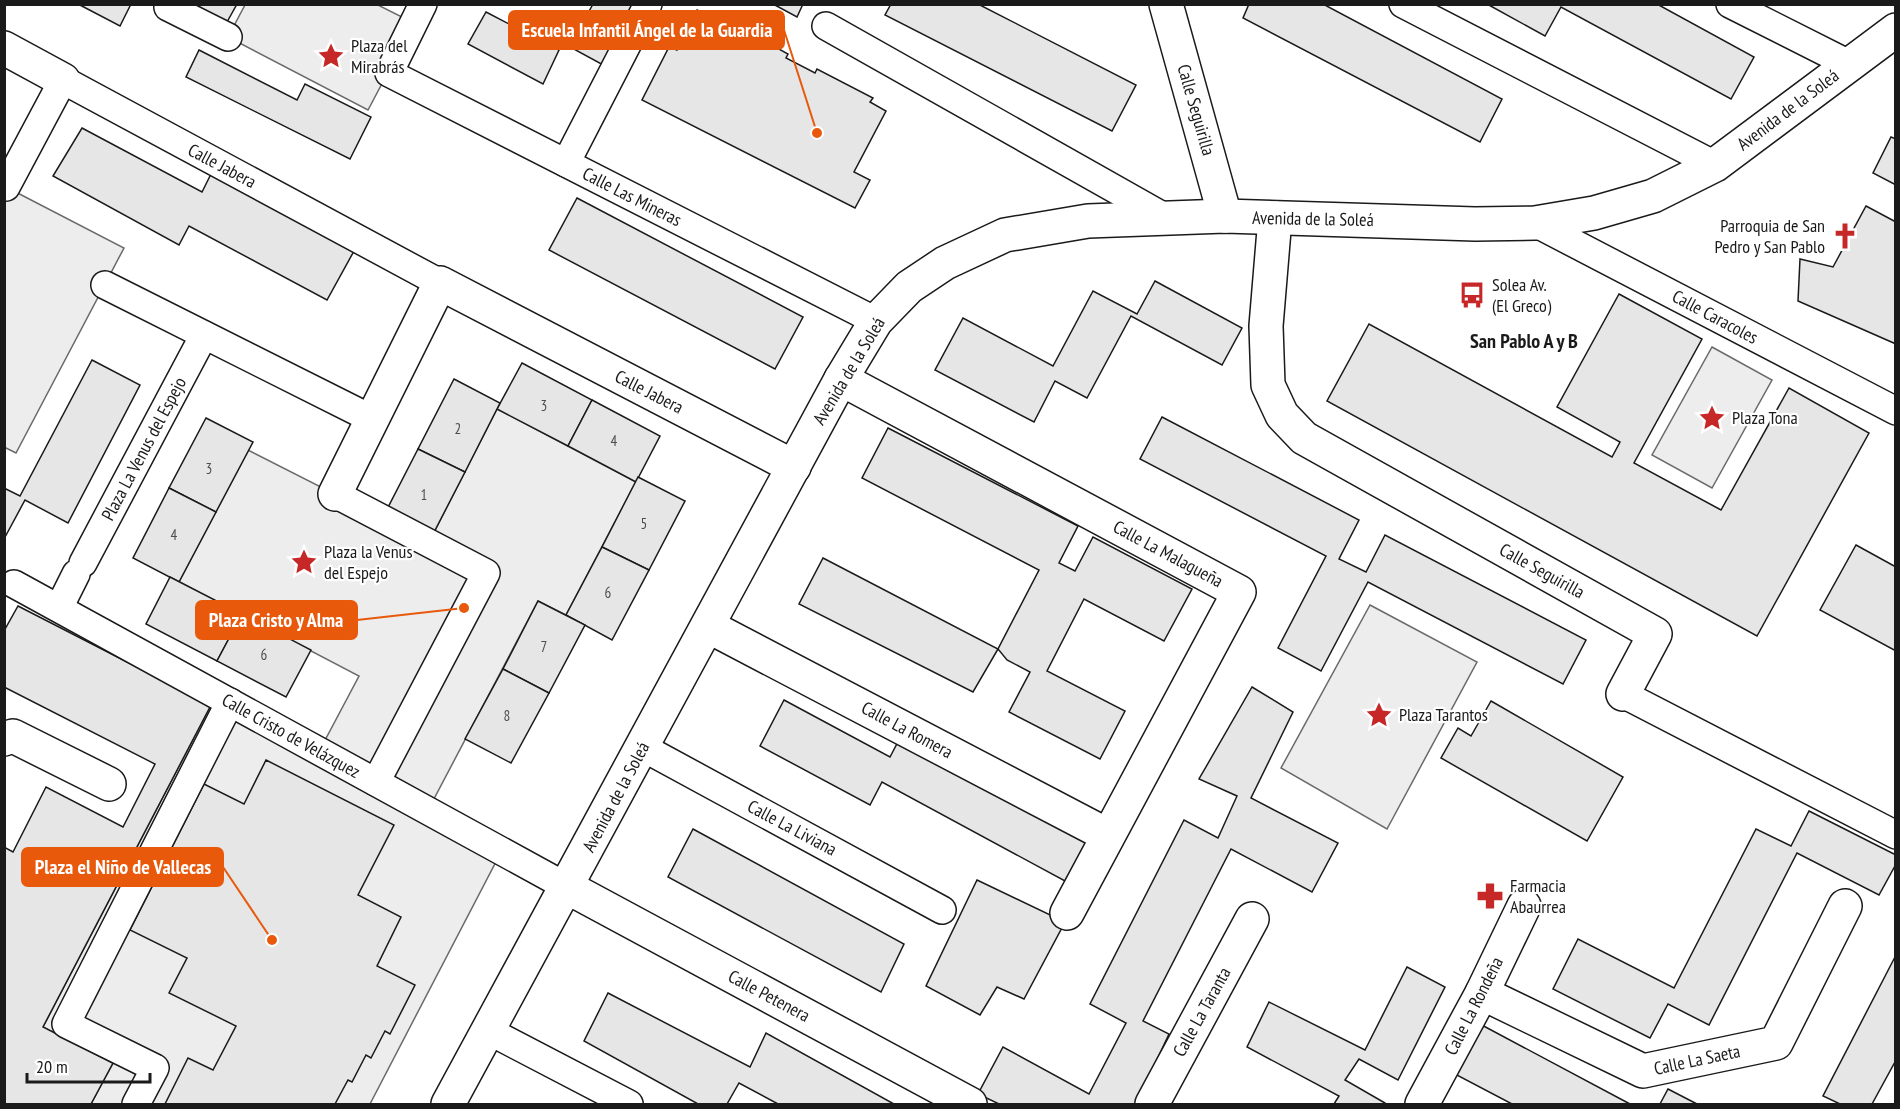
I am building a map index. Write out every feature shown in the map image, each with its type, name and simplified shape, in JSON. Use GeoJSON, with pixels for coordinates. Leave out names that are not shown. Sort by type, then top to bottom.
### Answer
{"type":"FeatureCollection","features":[{"type":"Feature","properties":{"kind":"street"},"geometry":{"type":"LineString","coordinates":[[170,4],[168,7],[228,37]]}},
{"type":"Feature","properties":{"kind":"street","name":"Calle Las Mineras"},"geometry":{"type":"LineString","coordinates":[[423,4],[389,73],[876,321]]}},
{"type":"Feature","properties":{"kind":"street"},"geometry":{"type":"LineString","coordinates":[[566,163],[648,4]]}},
{"type":"Feature","properties":{"kind":"street","name":"Calle Seguirilla"},"geometry":{"type":"LineString","coordinates":[[1166,4],[1225,216]]}},
{"type":"Feature","properties":{"kind":"street"},"geometry":{"type":"LineString","coordinates":[[1403,4],[1715,165]]}},
{"type":"Feature","properties":{"kind":"street"},"geometry":{"type":"LineString","coordinates":[[1730,4],[1850,64]]}},
{"type":"Feature","properties":{"kind":"street"},"geometry":{"type":"LineString","coordinates":[[826,26],[1168,219]]}},
{"type":"Feature","properties":{"kind":"street","name":"Avenida de la Soleá"},"geometry":{"type":"LineString","coordinates":[[448,1104],[841,379],[876,321],[909,287],[945,262],[1005,235],[1088,221],[1225,216],[1475,224],[1535,223],[1594,213],[1653,196],[1715,165],[1896,30]]}},
{"type":"Feature","properties":{"kind":"street","name":"Calle Jabera"},"geometry":{"type":"LineString","coordinates":[[4,48],[440,283],[794,467]]}},
{"type":"Feature","properties":{"kind":"street"},"geometry":{"type":"LineString","coordinates":[[6,187],[63,80]]}},
{"type":"Feature","properties":{"kind":"street","name":"Calle Seguirilla"},"geometry":{"type":"LineString","coordinates":[[1275,218],[1266,326],[1268,385],[1282,415],[1304,438],[1655,634],[1623,694],[1896,835]]}},
{"type":"Feature","properties":{"kind":"street","name":"Calle Caracoles"},"geometry":{"type":"LineString","coordinates":[[1535,223],[1896,411]]}},
{"type":"Feature","properties":{"kind":"street"},"geometry":{"type":"LineString","coordinates":[[376,782],[486,573],[335,494],[440,283]]}},
{"type":"Feature","properties":{"kind":"street"},"geometry":{"type":"LineString","coordinates":[[105,285],[372,419]]}},
{"type":"Feature","properties":{"kind":"street","name":"Plaza La Venus del Espejo"},"geometry":{"type":"LineString","coordinates":[[59,608],[204,335]]}},
{"type":"Feature","properties":{"kind":"street","name":"Calle La Malagueña"},"geometry":{"type":"LineString","coordinates":[[841,379],[1239,592],[1067,913]]}},
{"type":"Feature","properties":{"kind":"street","name":"Calle Cristo de Velázquez"},"geometry":{"type":"LineString","coordinates":[[14,584],[567,887]]}},
{"type":"Feature","properties":{"kind":"street","name":"Calle La Romera"},"geometry":{"type":"LineString","coordinates":[[708,626],[1107,835]]}},
{"type":"Feature","properties":{"kind":"street"},"geometry":{"type":"LineString","coordinates":[[136,1104],[156,1068],[66,1024],[230,702]]}},
{"type":"Feature","properties":{"kind":"street"},"geometry":{"type":"LineString","coordinates":[[4,739],[14,736],[109,784]]}},
{"type":"Feature","properties":{"kind":"street","name":"Calle La Liviana"},"geometry":{"type":"LineString","coordinates":[[642,747],[942,910]]}},
{"type":"Feature","properties":{"kind":"street","name":"Calle Petenera"},"geometry":{"type":"LineString","coordinates":[[567,887],[970,1104]]}},
{"type":"Feature","properties":{"kind":"street","name":"Calle La Rondeña"},"geometry":{"type":"LineString","coordinates":[[1425,1104],[1524,906]]}},
{"type":"Feature","properties":{"kind":"street","name":"Calle La Saeta"},"geometry":{"type":"LineString","coordinates":[[1482,993],[1643,1071],[1776,1043],[1845,906]]}},
{"type":"Feature","properties":{"kind":"street","name":"Calle La Taranta"},"geometry":{"type":"LineString","coordinates":[[1152,1104],[1252,919]]}},
{"type":"Feature","properties":{"kind":"street"},"geometry":{"type":"LineString","coordinates":[[489,1031],[629,1104]]}},
{"type":"Feature","properties":{"kind":"shaded area","name":"Plaza del Mirabrás"},"geometry":{"type":"Polygon","coordinates":[[[245,5],[378,5],[414,23],[368,110],[228,37],[245,5]]]}},
{"type":"Feature","properties":{"kind":"shaded area"},"geometry":{"type":"Polygon","coordinates":[[[6,187],[124,248],[16,453],[4,447],[4,189],[6,187]]]}},
{"type":"Feature","properties":{"kind":"shaded area","name":"Plaza Tona"},"geometry":{"type":"Polygon","coordinates":[[[1712,347],[1772,380],[1712,488],[1652,455],[1712,347]]]}},
{"type":"Feature","properties":{"kind":"shaded area"},"geometry":{"type":"Polygon","coordinates":[[[497,409],[636,482],[566,615],[538,601],[425,816],[500,854],[370,1104],[91,1104],[113,1063],[43,1027],[211,705],[315,759],[359,676],[179,582],[248,450],[429,542],[497,409]]]}},
{"type":"Feature","properties":{"kind":"shaded area","name":"Plaza Tarantos"},"geometry":{"type":"Polygon","coordinates":[[[1370,605],[1477,662],[1387,829],[1281,768],[1370,605]]]}},
{"type":"Feature","properties":{"kind":"building"},"geometry":{"type":"Polygon","coordinates":[[[78,4],[131,4],[120,26],[78,4]]]}},
{"type":"Feature","properties":{"kind":"building"},"geometry":{"type":"Polygon","coordinates":[[[194,4],[237,4],[227,22],[194,4]]]}},
{"type":"Feature","properties":{"kind":"building"},"geometry":{"type":"Polygon","coordinates":[[[593,4],[638,4],[605,66],[570,47],[593,4]]]}},
{"type":"Feature","properties":{"kind":"building"},"geometry":{"type":"Polygon","coordinates":[[[773,4],[803,4],[797,17],[773,4]]]}},
{"type":"Feature","properties":{"kind":"building"},"geometry":{"type":"Polygon","coordinates":[[[891,4],[978,4],[1136,85],[1112,131],[885,15],[891,4]]]}},
{"type":"Feature","properties":{"kind":"building"},"geometry":{"type":"Polygon","coordinates":[[[1249,4],[1323,4],[1502,99],[1480,142],[1243,18],[1249,4]]]}},
{"type":"Feature","properties":{"kind":"building"},"geometry":{"type":"Polygon","coordinates":[[[1487,4],[1657,4],[1754,57],[1731,99],[1561,7],[1545,36],[1487,4]]]}},
{"type":"Feature","properties":{"kind":"building"},"geometry":{"type":"Polygon","coordinates":[[[697,10],[713,19],[715,15],[727,21],[731,13],[782,38],[777,48],[788,54],[786,58],[815,73],[817,69],[873,98],[870,102],[886,111],[854,172],[870,180],[855,208],[642,100],[669,47],[677,50],[697,10]]]}},
{"type":"Feature","properties":{"kind":"building"},"geometry":{"type":"Polygon","coordinates":[[[486,12],[559,50],[543,84],[468,44],[486,12]]]}},
{"type":"Feature","properties":{"kind":"building"},"geometry":{"type":"Polygon","coordinates":[[[199,50],[297,100],[305,84],[371,117],[350,159],[186,77],[199,50]]]}},
{"type":"Feature","properties":{"kind":"building"},"geometry":{"type":"Polygon","coordinates":[[[82,128],[202,192],[211,174],[354,251],[327,300],[189,226],[179,245],[53,176],[82,128]]]}},
{"type":"Feature","properties":{"kind":"building"},"geometry":{"type":"Polygon","coordinates":[[[1891,137],[1896,139],[1896,185],[1873,173],[1891,137]]]}},
{"type":"Feature","properties":{"kind":"building"},"geometry":{"type":"Polygon","coordinates":[[[577,198],[803,317],[775,369],[549,250],[577,198]]]}},
{"type":"Feature","properties":{"kind":"building"},"geometry":{"type":"Polygon","coordinates":[[[1866,206],[1896,222],[1896,344],[1798,301],[1800,259],[1833,267],[1866,206]]]}},
{"type":"Feature","properties":{"kind":"building"},"geometry":{"type":"Polygon","coordinates":[[[1155,281],[1242,328],[1222,365],[1131,316],[1087,398],[1055,381],[1034,422],[935,370],[963,318],[1053,366],[1093,291],[1137,314],[1155,281]]]}},
{"type":"Feature","properties":{"kind":"building"},"geometry":{"type":"Polygon","coordinates":[[[1619,294],[1702,339],[1634,463],[1721,510],[1789,388],[1869,433],[1757,636],[1327,401],[1369,324],[1612,457],[1620,442],[1557,407],[1619,294]]]}},
{"type":"Feature","properties":{"kind":"building"},"geometry":{"type":"Polygon","coordinates":[[[92,360],[140,385],[68,523],[25,500],[4,539],[4,488],[20,496],[92,360]]]}},
{"type":"Feature","properties":{"kind":"building"},"geometry":{"type":"Polygon","coordinates":[[[522,363],[592,400],[568,446],[497,409],[522,363]]]}},
{"type":"Feature","properties":{"kind":"building"},"geometry":{"type":"Polygon","coordinates":[[[454,379],[500,403],[465,472],[418,449],[454,379]]]}},
{"type":"Feature","properties":{"kind":"building"},"geometry":{"type":"Polygon","coordinates":[[[592,400],[660,436],[636,482],[568,446],[592,400]]]}},
{"type":"Feature","properties":{"kind":"building"},"geometry":{"type":"Polygon","coordinates":[[[1162,417],[1359,520],[1339,559],[1366,572],[1385,535],[1586,640],[1563,684],[1368,582],[1321,671],[1278,648],[1326,556],[1140,459],[1162,417]]]}},
{"type":"Feature","properties":{"kind":"building"},"geometry":{"type":"Polygon","coordinates":[[[206,418],[253,442],[216,512],[169,488],[206,418]]]}},
{"type":"Feature","properties":{"kind":"building"},"geometry":{"type":"Polygon","coordinates":[[[888,428],[1078,526],[1059,563],[1075,571],[1093,537],[1192,589],[1164,641],[1084,599],[1047,671],[1125,711],[1100,759],[1009,712],[1030,672],[1007,660],[998,649],[1039,570],[862,478],[888,428]]]}},
{"type":"Feature","properties":{"kind":"building"},"geometry":{"type":"Polygon","coordinates":[[[418,449],[465,472],[429,542],[382,519],[418,449]]]}},
{"type":"Feature","properties":{"kind":"building"},"geometry":{"type":"Polygon","coordinates":[[[638,477],[685,501],[649,570],[602,547],[638,477]]]}},
{"type":"Feature","properties":{"kind":"building"},"geometry":{"type":"Polygon","coordinates":[[[169,488],[216,512],[179,582],[133,558],[169,488]]]}},
{"type":"Feature","properties":{"kind":"building"},"geometry":{"type":"Polygon","coordinates":[[[1856,545],[1896,567],[1896,651],[1820,610],[1856,545]]]}},
{"type":"Feature","properties":{"kind":"building"},"geometry":{"type":"Polygon","coordinates":[[[602,547],[649,570],[612,640],[566,615],[602,547]]]}},
{"type":"Feature","properties":{"kind":"building"},"geometry":{"type":"Polygon","coordinates":[[[823,558],[998,649],[973,692],[799,604],[823,558]]]}},
{"type":"Feature","properties":{"kind":"building"},"geometry":{"type":"Polygon","coordinates":[[[170,577],[242,614],[217,661],[146,624],[170,577]]]}},
{"type":"Feature","properties":{"kind":"building"},"geometry":{"type":"Polygon","coordinates":[[[538,601],[585,625],[549,693],[503,669],[538,601]]]}},
{"type":"Feature","properties":{"kind":"building"},"geometry":{"type":"Polygon","coordinates":[[[18,606],[211,705],[43,1027],[113,1063],[91,1104],[4,1104],[4,847],[13,852],[46,787],[123,827],[155,764],[4,687],[4,631],[18,606]]]}},
{"type":"Feature","properties":{"kind":"building"},"geometry":{"type":"Polygon","coordinates":[[[242,614],[311,650],[286,697],[217,661],[242,614]]]}},
{"type":"Feature","properties":{"kind":"building"},"geometry":{"type":"Polygon","coordinates":[[[503,669],[549,693],[511,763],[465,739],[503,669]]]}},
{"type":"Feature","properties":{"kind":"building"},"geometry":{"type":"Polygon","coordinates":[[[1252,687],[1293,712],[1251,798],[1338,843],[1312,892],[1231,849],[1143,1021],[1169,1034],[1136,1104],[999,1104],[978,1094],[1003,1047],[1089,1094],[1126,1023],[1090,1004],[1184,820],[1218,838],[1237,796],[1199,779],[1252,687]]]}},
{"type":"Feature","properties":{"kind":"building"},"geometry":{"type":"Polygon","coordinates":[[[784,700],[890,757],[901,736],[1089,837],[1065,881],[882,782],[870,805],[760,746],[784,700]]]}},
{"type":"Feature","properties":{"kind":"building"},"geometry":{"type":"Polygon","coordinates":[[[1491,701],[1623,777],[1587,841],[1441,758],[1458,728],[1471,736],[1491,701]]]}},
{"type":"Feature","properties":{"kind":"building"},"geometry":{"type":"Polygon","coordinates":[[[266,760],[394,825],[358,895],[401,917],[377,966],[415,985],[390,1034],[385,1031],[371,1058],[366,1055],[352,1082],[348,1080],[335,1104],[165,1104],[188,1058],[213,1070],[236,1026],[169,993],[187,958],[130,930],[204,784],[244,804],[266,760]]]}},
{"type":"Feature","properties":{"kind":"building"},"geometry":{"type":"Polygon","coordinates":[[[1809,811],[1896,855],[1896,864],[1879,895],[1797,853],[1709,1025],[1668,1004],[1650,1038],[1553,989],[1578,939],[1674,988],[1756,829],[1791,846],[1809,811]]]}},
{"type":"Feature","properties":{"kind":"building"},"geometry":{"type":"Polygon","coordinates":[[[693,829],[904,944],[881,992],[668,877],[693,829]]]}},
{"type":"Feature","properties":{"kind":"building"},"geometry":{"type":"Polygon","coordinates":[[[977,880],[1065,922],[1024,999],[997,987],[980,1015],[926,986],[977,880]]]}},
{"type":"Feature","properties":{"kind":"building"},"geometry":{"type":"Polygon","coordinates":[[[1896,955],[1896,1060],[1872,1104],[1840,1104],[1823,1096],[1896,955]]]}},
{"type":"Feature","properties":{"kind":"building"},"geometry":{"type":"Polygon","coordinates":[[[1407,967],[1445,987],[1398,1080],[1359,1059],[1345,1080],[1385,1104],[1334,1104],[1339,1096],[1247,1047],[1269,1002],[1365,1050],[1407,967]]]}},
{"type":"Feature","properties":{"kind":"building"},"geometry":{"type":"Polygon","coordinates":[[[608,993],[750,1067],[766,1033],[894,1104],[778,1104],[739,1083],[727,1104],[698,1104],[584,1041],[608,993]]]}},
{"type":"Feature","properties":{"kind":"building"},"geometry":{"type":"Polygon","coordinates":[[[1478,1023],[1630,1104],[1512,1104],[1451,1072],[1478,1023]]]}},
{"type":"Feature","properties":{"kind":"building"},"geometry":{"type":"Polygon","coordinates":[[[1668,1089],[1697,1104],[1660,1104],[1668,1089]]]}},
{"type":"Feature","properties":{"kind":"place","name":"Plaza del Mirabrás"},"geometry":{"type":"Point","coordinates":[331,56]}},
{"type":"Feature","properties":{"kind":"place","name":"Escuela Infantil Ángel de la Guardia"},"geometry":{"type":"Point","coordinates":[817,133]}},
{"type":"Feature","properties":{"kind":"place","name":"Parroquia de San Pedro y San Pablo"},"geometry":{"type":"Point","coordinates":[1845,236]}},
{"type":"Feature","properties":{"kind":"place","name":"Solea Av. (El Greco)"},"geometry":{"type":"Point","coordinates":[1472,295]}},
{"type":"Feature","properties":{"kind":"place","name":"Plaza Tona"},"geometry":{"type":"Point","coordinates":[1712,418]}},
{"type":"Feature","properties":{"kind":"place","name":"Plaza la Venus del Espejo"},"geometry":{"type":"Point","coordinates":[304,562]}},
{"type":"Feature","properties":{"kind":"place","name":"Plaza Cristo y Alma"},"geometry":{"type":"Point","coordinates":[464,608]}},
{"type":"Feature","properties":{"kind":"place","name":"Plaza Tarantos"},"geometry":{"type":"Point","coordinates":[1379,715]}},
{"type":"Feature","properties":{"kind":"place","name":"Farmacia Abaurrea"},"geometry":{"type":"Point","coordinates":[1490,896]}},
{"type":"Feature","properties":{"kind":"place","name":"Plaza el Niño de Vallecas"},"geometry":{"type":"Point","coordinates":[272,940]}},
{"type":"Feature","properties":{"kind":"district","name":"San Pablo A y B"},"geometry":{"type":"Point","coordinates":[1524,341]}}]}
